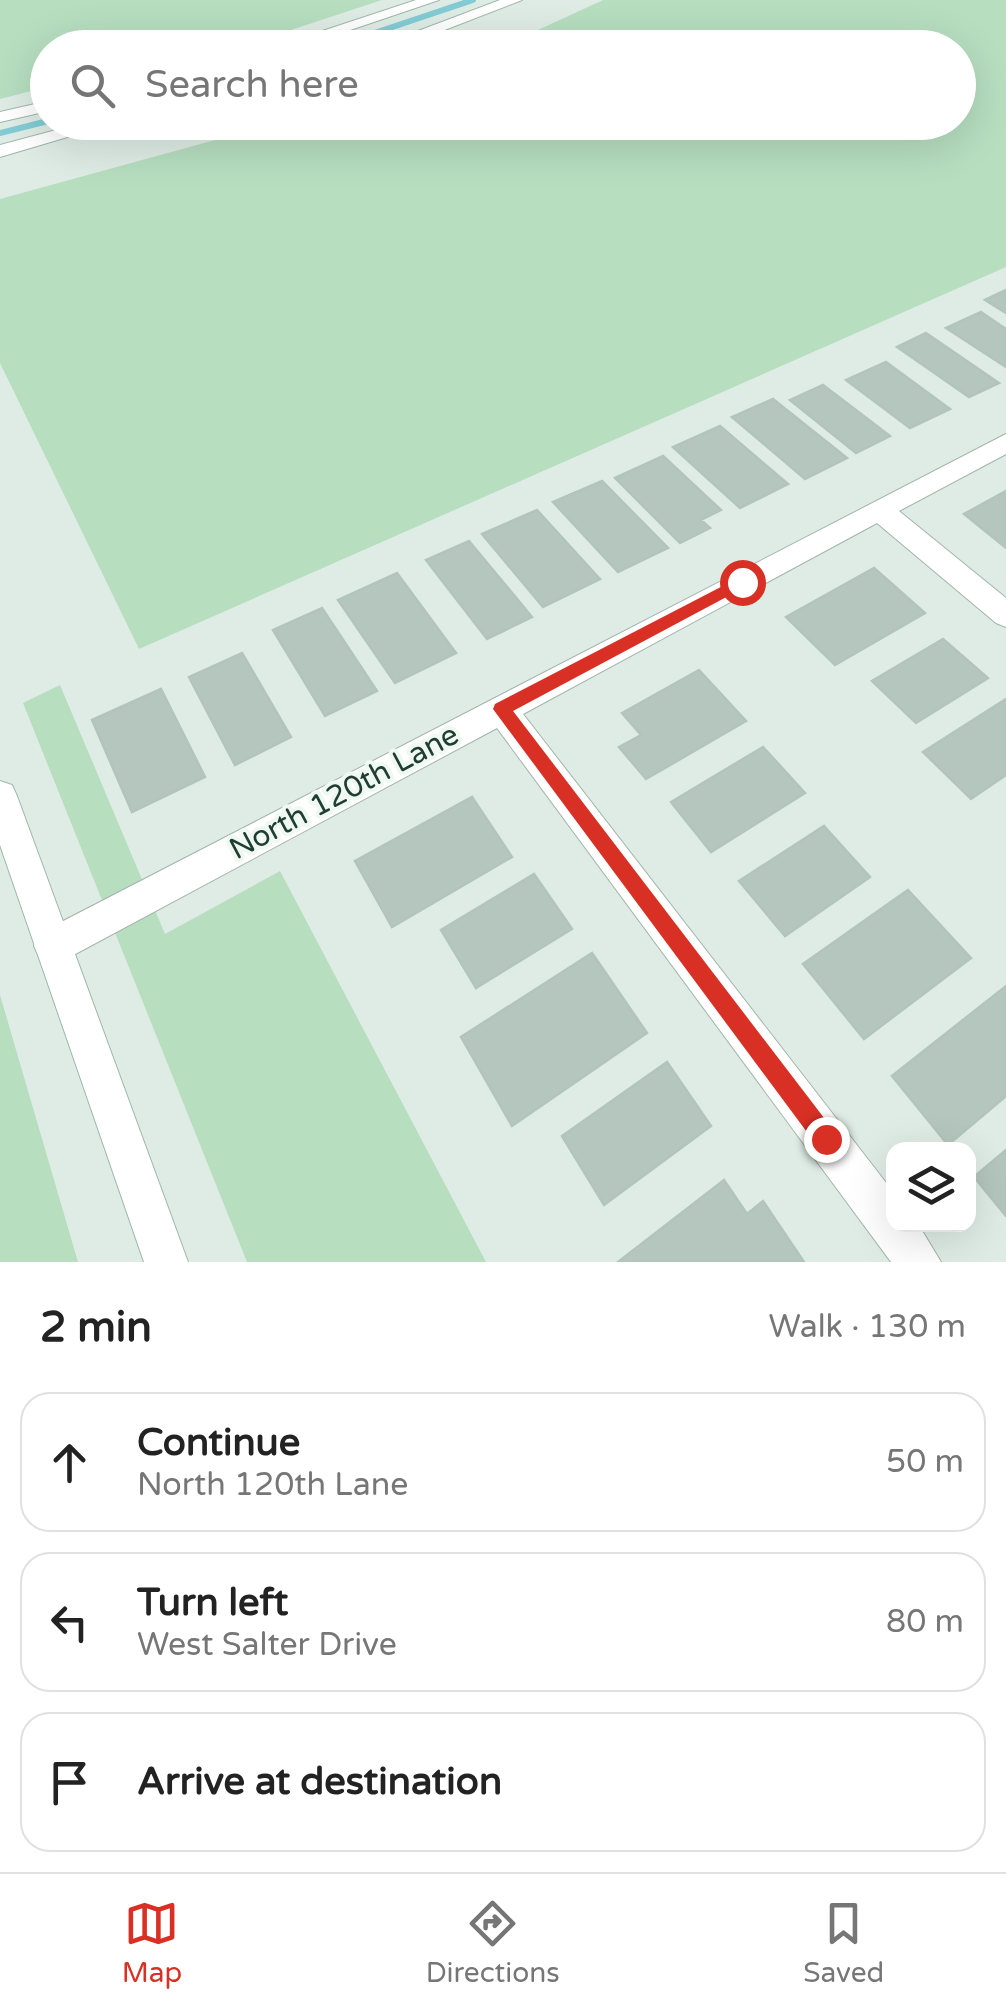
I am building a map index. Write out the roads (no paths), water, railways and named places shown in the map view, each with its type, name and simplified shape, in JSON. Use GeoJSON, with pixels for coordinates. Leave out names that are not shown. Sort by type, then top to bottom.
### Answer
{"type":"FeatureCollection","features":[{"type":"Feature","properties":{"kind":"street"},"geometry":{"type":"LineString","coordinates":[[335,30],[430,0]]}},
{"type":"Feature","properties":{"kind":"street"},"geometry":{"type":"LineString","coordinates":[[431,30],[514,0]]}},
{"type":"Feature","properties":{"kind":"street"},"geometry":{"type":"LineString","coordinates":[[0,118],[30,110]]}},
{"type":"Feature","properties":{"kind":"street"},"geometry":{"type":"LineString","coordinates":[[0,150],[39,140]]}},
{"type":"Feature","properties":{"kind":"street","name":"North 120th Lane"},"geometry":{"type":"LineString","coordinates":[[54,946],[1006,443]]}},
{"type":"Feature","properties":{"kind":"street"},"geometry":{"type":"LineString","coordinates":[[879,510],[1006,616]]}},
{"type":"Feature","properties":{"kind":"street"},"geometry":{"type":"LineString","coordinates":[[502,709],[918,1262]]}},
{"type":"Feature","properties":{"kind":"street"},"geometry":{"type":"LineString","coordinates":[[0,796],[166,1262]]}},
{"type":"Feature","properties":{"kind":"waterway"},"geometry":{"type":"LineString","coordinates":[[384,30],[473,0]]}},
{"type":"Feature","properties":{"kind":"waterway"},"geometry":{"type":"LineString","coordinates":[[0,133],[30,126]]}}]}
